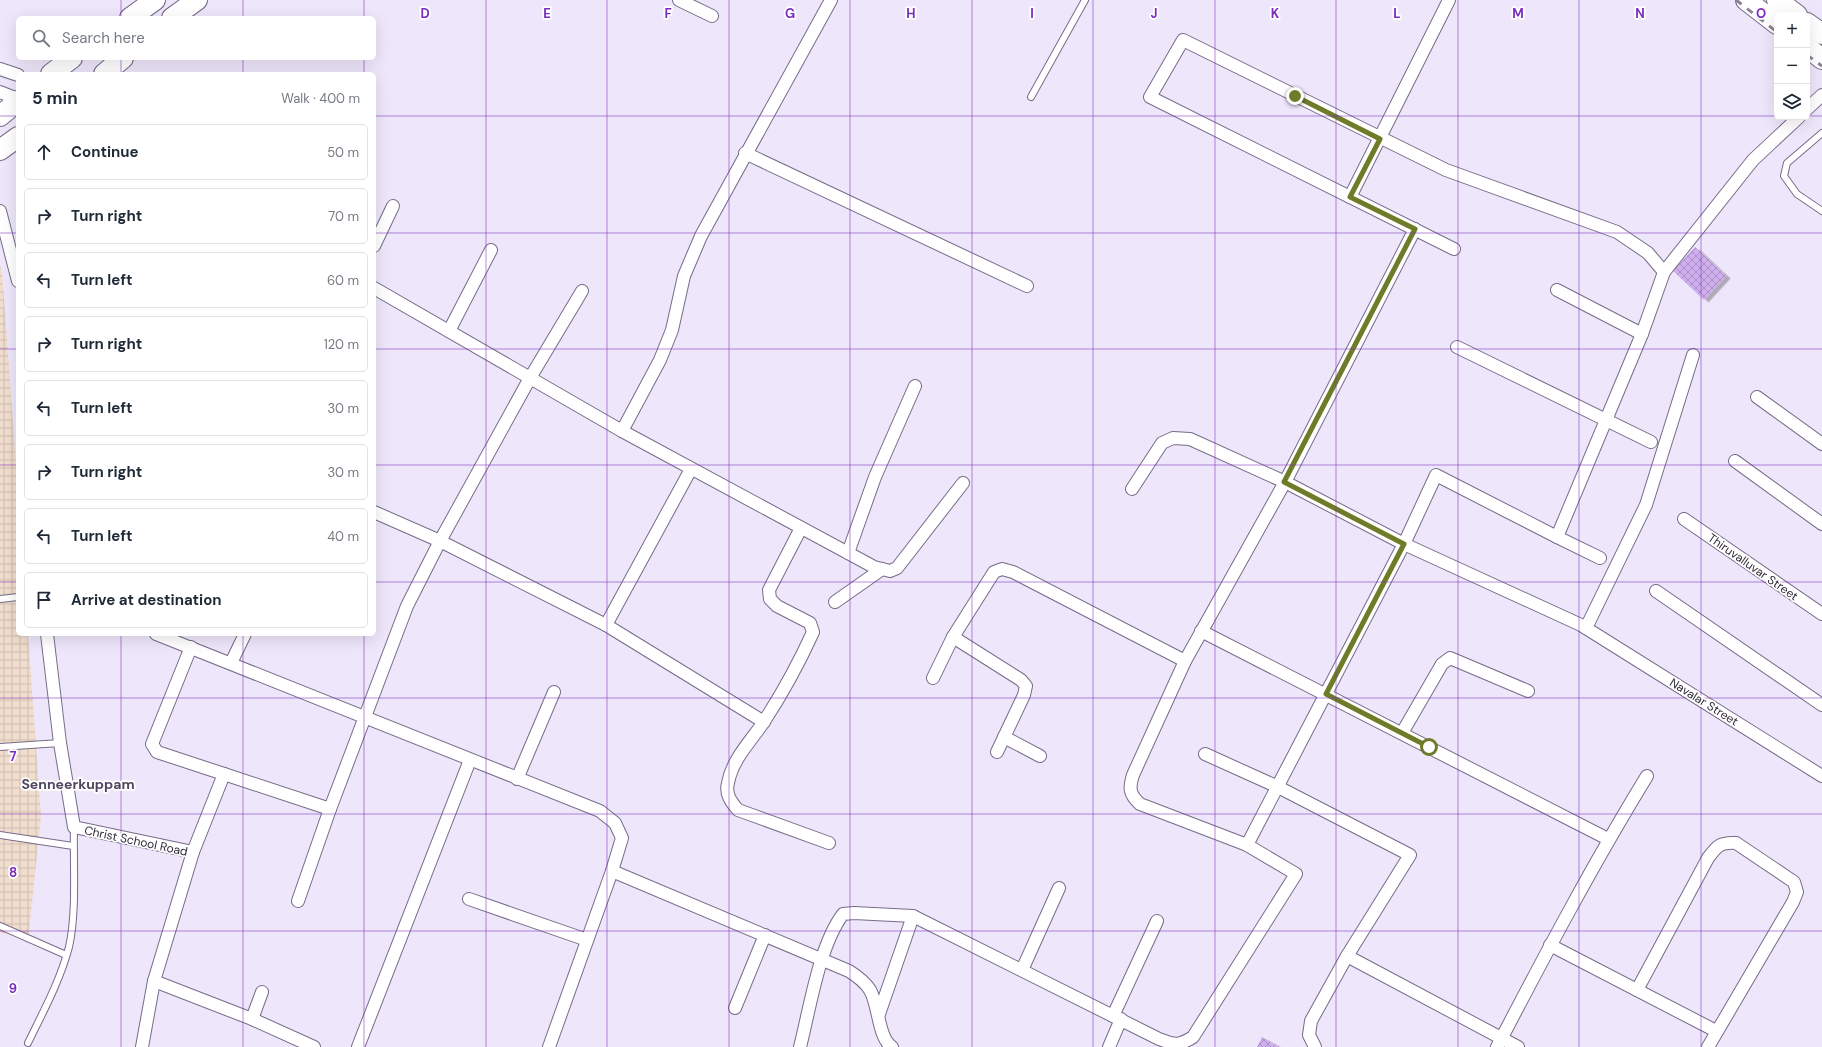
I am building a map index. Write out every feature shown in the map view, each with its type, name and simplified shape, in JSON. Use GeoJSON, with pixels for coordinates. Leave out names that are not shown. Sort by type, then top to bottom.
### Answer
{"type":"FeatureCollection","features":[{"type":"Feature","properties":{"kind":"main road"},"geometry":{"type":"LineString","coordinates":[[175,16],[197,0]]}},
{"type":"Feature","properties":{"kind":"main road"},"geometry":{"type":"LineString","coordinates":[[1746,0],[1774,22]]}},
{"type":"Feature","properties":{"kind":"main road"},"geometry":{"type":"LineString","coordinates":[[1777,0],[1793,12]]}},
{"type":"Feature","properties":{"kind":"main road"},"geometry":{"type":"LineString","coordinates":[[1810,25],[1822,34]]}},
{"type":"Feature","properties":{"kind":"main road"},"geometry":{"type":"LineString","coordinates":[[1808,48],[1822,59]]}},
{"type":"Feature","properties":{"kind":"main road"},"geometry":{"type":"LineString","coordinates":[[54,72],[69,60]]}},
{"type":"Feature","properties":{"kind":"main road"},"geometry":{"type":"LineString","coordinates":[[106,72],[121,60]]}},
{"type":"Feature","properties":{"kind":"main road"},"geometry":{"type":"LineString","coordinates":[[0,116],[16,102]]}},
{"type":"Feature","properties":{"kind":"main road"},"geometry":{"type":"LineString","coordinates":[[0,150],[16,138]]}},
{"type":"Feature","properties":{"kind":"street"},"geometry":{"type":"LineString","coordinates":[[622,431],[660,360],[672,330],[684,276],[702,236],[743,162],[745,153],[831,0]]}},
{"type":"Feature","properties":{"kind":"street"},"geometry":{"type":"LineString","coordinates":[[1350,197],[1449,0]]}},
{"type":"Feature","properties":{"kind":"street"},"geometry":{"type":"LineString","coordinates":[[687,2],[712,16]]}},
{"type":"Feature","properties":{"kind":"street"},"geometry":{"type":"LineString","coordinates":[[1454,249],[1150,97],[1183,40],[1380,139],[1446,170],[1617,232],[1648,253],[1664,272]]}},
{"type":"Feature","properties":{"kind":"street"},"geometry":{"type":"LineString","coordinates":[[0,69],[16,74]]}},
{"type":"Feature","properties":{"kind":"street"},"geometry":{"type":"LineString","coordinates":[[0,92],[16,99]]}},
{"type":"Feature","properties":{"kind":"street"},"geometry":{"type":"LineString","coordinates":[[1810,106],[1822,95]]}},
{"type":"Feature","properties":{"kind":"street"},"geometry":{"type":"LineString","coordinates":[[1557,538],[1642,334],[1664,272],[1753,160],[1795,120]]}},
{"type":"Feature","properties":{"kind":"street"},"geometry":{"type":"LineString","coordinates":[[745,153],[1027,286]]}},
{"type":"Feature","properties":{"kind":"street"},"geometry":{"type":"LineString","coordinates":[[376,242],[393,206]]}},
{"type":"Feature","properties":{"kind":"street"},"geometry":{"type":"LineString","coordinates":[[0,211],[16,273]]}},
{"type":"Feature","properties":{"kind":"street"},"geometry":{"type":"LineString","coordinates":[[800,1047],[822,959],[832,930],[843,914],[854,913],[913,916],[1173,1045],[1184,1043],[1193,1037],[1296,874],[1247,845],[1140,804],[1131,796],[1129,787],[1133,775],[1185,661],[1284,482],[1415,229]]}},
{"type":"Feature","properties":{"kind":"street"},"geometry":{"type":"LineString","coordinates":[[449,331],[491,250]]}},
{"type":"Feature","properties":{"kind":"street"},"geometry":{"type":"LineString","coordinates":[[376,289],[622,431],[874,567],[890,572],[897,568],[963,483]]}},
{"type":"Feature","properties":{"kind":"street"},"geometry":{"type":"LineString","coordinates":[[1557,290],[1642,334]]}},
{"type":"Feature","properties":{"kind":"street"},"geometry":{"type":"LineString","coordinates":[[298,901],[330,809],[408,606],[440,541],[530,378],[582,291]]}},
{"type":"Feature","properties":{"kind":"street"},"geometry":{"type":"LineString","coordinates":[[1457,347],[1651,442]]}},
{"type":"Feature","properties":{"kind":"street"},"geometry":{"type":"LineString","coordinates":[[1586,628],[1646,505],[1693,355]]}},
{"type":"Feature","properties":{"kind":"street"},"geometry":{"type":"LineString","coordinates":[[848,553],[875,477],[915,386]]}},
{"type":"Feature","properties":{"kind":"street"},"geometry":{"type":"LineString","coordinates":[[1757,397],[1822,444]]}},
{"type":"Feature","properties":{"kind":"street","name":"Navalar Street"},"geometry":{"type":"LineString","coordinates":[[1132,489],[1162,443],[1173,438],[1190,439],[1284,482],[1404,544],[1586,628],[1822,776]]}},
{"type":"Feature","properties":{"kind":"street"},"geometry":{"type":"LineString","coordinates":[[1735,461],[1822,524]]}},
{"type":"Feature","properties":{"kind":"street"},"geometry":{"type":"LineString","coordinates":[[606,625],[691,469]]}},
{"type":"Feature","properties":{"kind":"street"},"geometry":{"type":"LineString","coordinates":[[1247,845],[1404,544],[1436,475],[1557,538],[1600,558]]}},
{"type":"Feature","properties":{"kind":"street"},"geometry":{"type":"LineString","coordinates":[[376,513],[440,541],[606,625],[764,722]]}},
{"type":"Feature","properties":{"kind":"street","name":"Thiruvalluvar Street"},"geometry":{"type":"LineString","coordinates":[[1684,519],[1822,614]]}},
{"type":"Feature","properties":{"kind":"street"},"geometry":{"type":"LineString","coordinates":[[801,528],[769,590],[770,599],[777,606],[810,623],[813,632],[764,722],[732,768],[727,785],[729,800],[738,810],[829,843]]}},
{"type":"Feature","properties":{"kind":"street"},"geometry":{"type":"LineString","coordinates":[[835,602],[882,569]]}},
{"type":"Feature","properties":{"kind":"street"},"geometry":{"type":"LineString","coordinates":[[933,678],[953,637],[994,572],[1002,570],[1012,572],[1185,661]]}},
{"type":"Feature","properties":{"kind":"street"},"geometry":{"type":"LineString","coordinates":[[1656,591],[1822,705]]}},
{"type":"Feature","properties":{"kind":"street"},"geometry":{"type":"LineString","coordinates":[[1202,631],[1608,839]]}},
{"type":"Feature","properties":{"kind":"street","name":"Christ School Road"},"geometry":{"type":"LineString","coordinates":[[47,636],[60,743],[74,828],[193,852],[154,980],[142,1047]]}},
{"type":"Feature","properties":{"kind":"street"},"geometry":{"type":"LineString","coordinates":[[161,636],[600,811],[615,823],[622,838],[549,1047]]}},
{"type":"Feature","properties":{"kind":"street"},"geometry":{"type":"LineString","coordinates":[[231,664],[244,636]]}},
{"type":"Feature","properties":{"kind":"street"},"geometry":{"type":"LineString","coordinates":[[953,637],[1021,680],[1026,686],[1024,695],[997,752]]}},
{"type":"Feature","properties":{"kind":"street"},"geometry":{"type":"LineString","coordinates":[[191,647],[152,744],[157,752],[330,809]]}},
{"type":"Feature","properties":{"kind":"street"},"geometry":{"type":"LineString","coordinates":[[1402,733],[1442,664],[1450,658],[1528,691]]}},
{"type":"Feature","properties":{"kind":"street"},"geometry":{"type":"LineString","coordinates":[[517,778],[554,692]]}},
{"type":"Feature","properties":{"kind":"street"},"geometry":{"type":"LineString","coordinates":[[1004,737],[1040,756]]}},
{"type":"Feature","properties":{"kind":"street"},"geometry":{"type":"LineString","coordinates":[[1205,754],[1278,787],[1410,855],[1347,956],[1311,1021],[1309,1035],[1315,1047]]}},
{"type":"Feature","properties":{"kind":"street"},"geometry":{"type":"LineString","coordinates":[[358,1047],[470,760]]}},
{"type":"Feature","properties":{"kind":"street"},"geometry":{"type":"LineString","coordinates":[[193,852],[224,774]]}},
{"type":"Feature","properties":{"kind":"street"},"geometry":{"type":"LineString","coordinates":[[1499,1043],[1550,945],[1608,839],[1648,776]]}},
{"type":"Feature","properties":{"kind":"street"},"geometry":{"type":"LineString","coordinates":[[1637,990],[1708,858],[1716,847],[1725,842],[1736,843],[1794,882],[1797,892],[1793,902],[1708,1047]]}},
{"type":"Feature","properties":{"kind":"street"},"geometry":{"type":"LineString","coordinates":[[612,870],[849,971],[861,979],[870,989],[879,1014],[883,1033],[888,1044],[892,1047]]}},
{"type":"Feature","properties":{"kind":"street"},"geometry":{"type":"LineString","coordinates":[[1022,970],[1059,888]]}},
{"type":"Feature","properties":{"kind":"street"},"geometry":{"type":"LineString","coordinates":[[469,899],[587,940]]}},
{"type":"Feature","properties":{"kind":"street"},"geometry":{"type":"LineString","coordinates":[[879,1014],[913,916]]}},
{"type":"Feature","properties":{"kind":"street"},"geometry":{"type":"LineString","coordinates":[[1109,1047],[1117,1017],[1157,921]]}},
{"type":"Feature","properties":{"kind":"street"},"geometry":{"type":"LineString","coordinates":[[735,1008],[765,935]]}},
{"type":"Feature","properties":{"kind":"street"},"geometry":{"type":"LineString","coordinates":[[1550,945],[1716,1031]]}},
{"type":"Feature","properties":{"kind":"street"},"geometry":{"type":"LineString","coordinates":[[1347,956],[1499,1043],[1518,1047]]}},
{"type":"Feature","properties":{"kind":"street"},"geometry":{"type":"LineString","coordinates":[[154,980],[252,1019],[314,1047]]}},
{"type":"Feature","properties":{"kind":"street"},"geometry":{"type":"LineString","coordinates":[[252,1019],[262,992]]}},
{"type":"Feature","properties":{"kind":"lane"},"geometry":{"type":"LineString","coordinates":[[1031,97],[1085,0]]}},
{"type":"Feature","properties":{"kind":"lane"},"geometry":{"type":"LineString","coordinates":[[1822,134],[1788,163],[1784,176],[1797,194],[1822,211]]}},
{"type":"Feature","properties":{"kind":"lane"},"geometry":{"type":"LineString","coordinates":[[0,599],[16,597]]}},
{"type":"Feature","properties":{"kind":"lane"},"geometry":{"type":"LineString","coordinates":[[0,747],[60,743]]}},
{"type":"Feature","properties":{"kind":"lane"},"geometry":{"type":"LineString","coordinates":[[28,1043],[57,982],[69,946],[72,912],[74,828]]}},
{"type":"Feature","properties":{"kind":"lane"},"geometry":{"type":"LineString","coordinates":[[0,835],[73,846]]}},
{"type":"Feature","properties":{"kind":"lane"},"geometry":{"type":"LineString","coordinates":[[0,926],[66,955]]}},
{"type":"Feature","properties":{"kind":"shaded area"},"geometry":{"type":"Polygon","coordinates":[[[0,265],[2,272],[16,464],[16,636],[28,636],[41,816],[28,941],[0,932],[0,265]]]}},
{"type":"Feature","properties":{"kind":"building"},"geometry":{"type":"Polygon","coordinates":[[[1695,247],[1726,276],[1704,300],[1673,271],[1695,247]]]}},
{"type":"Feature","properties":{"kind":"building"},"geometry":{"type":"Polygon","coordinates":[[[1262,1037],[1280,1047],[1257,1047],[1262,1037]]]}},
{"type":"Feature","properties":{"kind":"railway"},"geometry":{"type":"LineString","coordinates":[[1736,0],[1774,30]]}},
{"type":"Feature","properties":{"kind":"railway"},"geometry":{"type":"LineString","coordinates":[[1810,57],[1822,66]]}},
{"type":"Feature","properties":{"kind":"district","name":"Senneerkuppam"},"geometry":{"type":"Point","coordinates":[78,784]}},
{"type":"Feature","properties":{"kind":"route"},"geometry":{"type":"LineString","coordinates":[[1295,96],[1380,139],[1350,197],[1415,229],[1284,482],[1404,544],[1326,694],[1429,747]]}}]}
